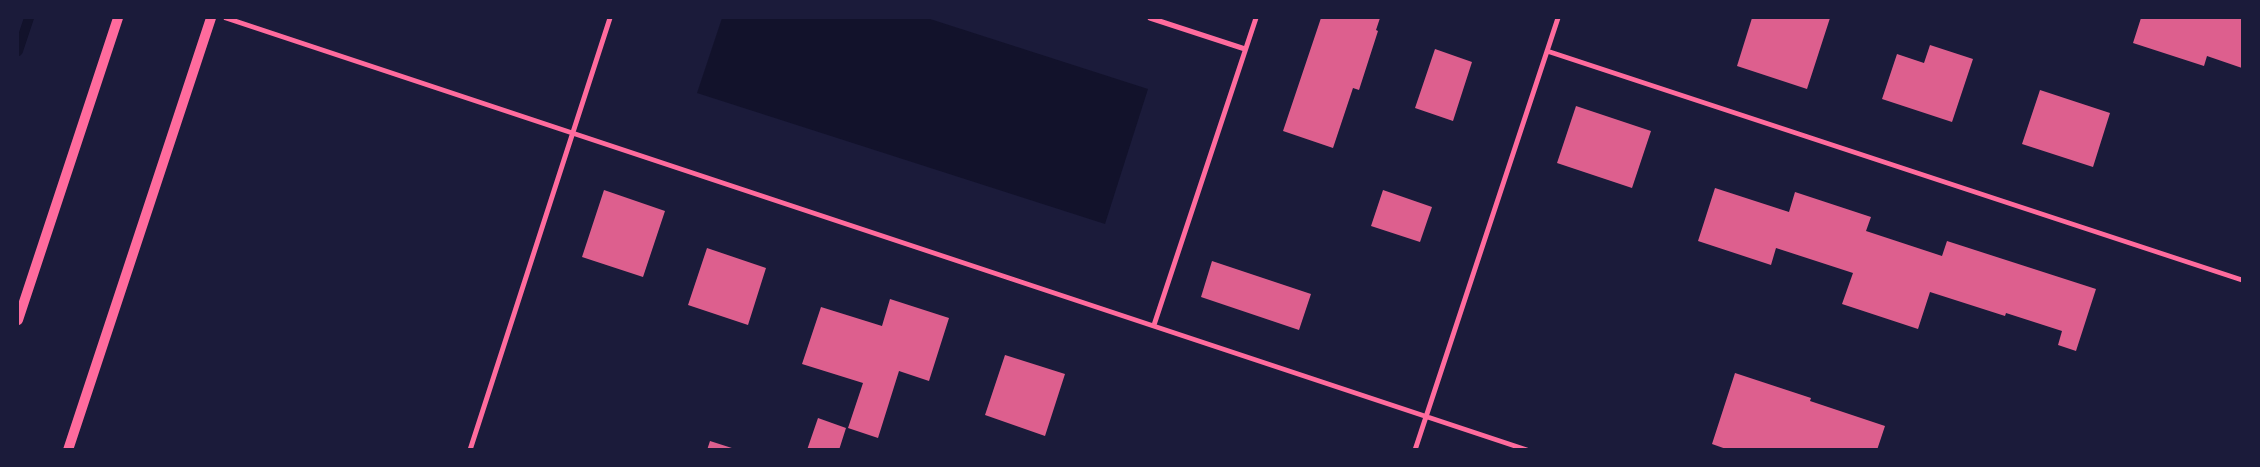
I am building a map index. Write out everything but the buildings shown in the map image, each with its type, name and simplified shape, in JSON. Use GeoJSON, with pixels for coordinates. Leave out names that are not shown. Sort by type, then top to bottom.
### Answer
{"type":"FeatureCollection","features":[{"type":"Feature","properties":{"kind":"main road"},"geometry":{"type":"LineString","coordinates":[[18,320],[118,18]]}},
{"type":"Feature","properties":{"kind":"main road"},"geometry":{"type":"LineString","coordinates":[[68,450],[211,18]]}},
{"type":"Feature","properties":{"kind":"street"},"geometry":{"type":"LineString","coordinates":[[226,18],[1528,450]]}},
{"type":"Feature","properties":{"kind":"street"},"geometry":{"type":"LineString","coordinates":[[470,450],[610,18]]}},
{"type":"Feature","properties":{"kind":"street"},"geometry":{"type":"LineString","coordinates":[[1150,18],[1245,49]]}},
{"type":"Feature","properties":{"kind":"street"},"geometry":{"type":"LineString","coordinates":[[1154,325],[1256,18]]}},
{"type":"Feature","properties":{"kind":"street"},"geometry":{"type":"LineString","coordinates":[[1416,450],[1558,18]]}},
{"type":"Feature","properties":{"kind":"street"},"geometry":{"type":"LineString","coordinates":[[1547,51],[2242,280]]}},
{"type":"Feature","properties":{"kind":"shaded area"},"geometry":{"type":"Polygon","coordinates":[[[722,18],[927,18],[1148,89],[1105,224],[697,93],[722,18]]]}},
{"type":"Feature","properties":{"kind":"waterway"},"geometry":{"type":"LineString","coordinates":[[18,51],[29,18]]}}]}
